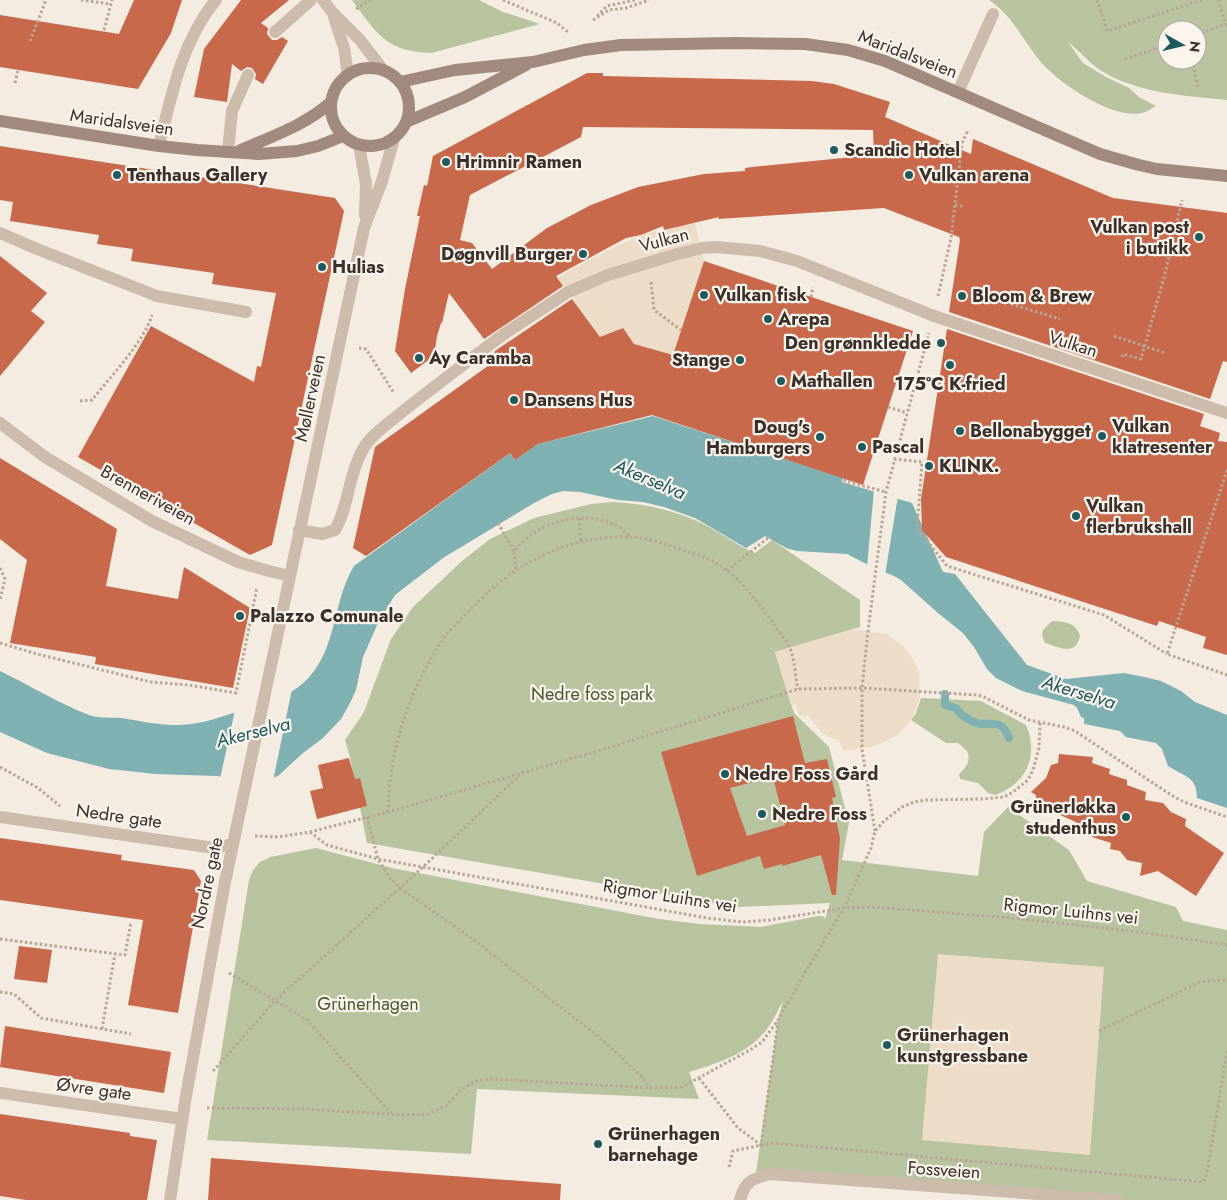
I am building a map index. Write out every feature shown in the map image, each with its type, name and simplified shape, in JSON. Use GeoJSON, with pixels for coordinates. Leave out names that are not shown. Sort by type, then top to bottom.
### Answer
{"type":"FeatureCollection","features":[{"type":"Feature","properties":{"kind":"main road","name":"Maridalsveien"},"geometry":{"type":"LineString","coordinates":[[400,82],[455,70],[532,62],[590,49],[621,45],[734,43],[830,46],[867,54],[1083,147],[1118,160],[1157,168],[1227,176]]}},
{"type":"Feature","properties":{"kind":"main road","name":"Maridalsveien"},"geometry":{"type":"LineString","coordinates":[[406,122],[465,97],[532,62]]}},
{"type":"Feature","properties":{"kind":"main road"},"geometry":{"type":"LineString","coordinates":[[371,68],[383,70],[400,82],[407,94],[409,108],[406,122],[394,138],[377,146],[359,145],[343,136],[335,126],[331,114],[331,102],[334,91],[348,75],[358,70],[371,68]]}},
{"type":"Feature","properties":{"kind":"main road"},"geometry":{"type":"LineString","coordinates":[[233,152],[314,115],[331,102]]}},
{"type":"Feature","properties":{"kind":"main road","name":"Maridalsveien"},"geometry":{"type":"LineString","coordinates":[[0,121],[159,146],[259,154],[297,152],[343,136]]}},
{"type":"Feature","properties":{"kind":"street"},"geometry":{"type":"LineString","coordinates":[[159,146],[170,102],[187,49],[199,24],[216,0]]}},
{"type":"Feature","properties":{"kind":"street"},"geometry":{"type":"LineString","coordinates":[[275,32],[310,0]]}},
{"type":"Feature","properties":{"kind":"street"},"geometry":{"type":"LineString","coordinates":[[323,0],[332,12],[360,40],[383,70]]}},
{"type":"Feature","properties":{"kind":"street"},"geometry":{"type":"LineString","coordinates":[[332,12],[342,38],[348,75]]}},
{"type":"Feature","properties":{"kind":"street"},"geometry":{"type":"LineString","coordinates":[[958,92],[993,14]]}},
{"type":"Feature","properties":{"kind":"street"},"geometry":{"type":"LineString","coordinates":[[233,152],[232,111],[248,75]]}},
{"type":"Feature","properties":{"kind":"street","name":"Møllerveien"},"geometry":{"type":"LineString","coordinates":[[290,576],[364,228],[382,182],[394,138]]}},
{"type":"Feature","properties":{"kind":"street","name":"Møllerveien"},"geometry":{"type":"LineString","coordinates":[[359,145],[366,184],[364,228]]}},
{"type":"Feature","properties":{"kind":"street"},"geometry":{"type":"LineString","coordinates":[[0,233],[157,296],[246,312]]}},
{"type":"Feature","properties":{"kind":"street","name":"Vulkan"},"geometry":{"type":"LineString","coordinates":[[299,530],[322,534],[335,530],[341,519],[354,470],[362,449],[377,433],[405,410],[504,334],[568,292],[608,275],[702,248],[734,248],[760,251],[797,261],[934,316],[1227,413]]}},
{"type":"Feature","properties":{"kind":"street"},"geometry":{"type":"LineString","coordinates":[[1133,382],[1138,369]]}},
{"type":"Feature","properties":{"kind":"street","name":"Brenneriveien"},"geometry":{"type":"LineString","coordinates":[[0,423],[45,457],[152,521],[238,562],[290,576]]}},
{"type":"Feature","properties":{"kind":"street","name":"Nordre gate"},"geometry":{"type":"LineString","coordinates":[[170,1200],[210,956],[290,576]]}},
{"type":"Feature","properties":{"kind":"street","name":"Nedre gate"},"geometry":{"type":"LineString","coordinates":[[0,817],[214,848],[234,839]]}},
{"type":"Feature","properties":{"kind":"street","name":"Øvre gate"},"geometry":{"type":"LineString","coordinates":[[0,1093],[182,1119]]}},
{"type":"Feature","properties":{"kind":"street","name":"Fossveien"},"geometry":{"type":"LineString","coordinates":[[740,1200],[742,1191],[751,1179],[769,1174],[1117,1200]]}},
{"type":"Feature","properties":{"kind":"path"},"geometry":{"type":"LineString","coordinates":[[30,42],[46,0]]}},
{"type":"Feature","properties":{"kind":"path"},"geometry":{"type":"LineString","coordinates":[[82,0],[110,4]]}},
{"type":"Feature","properties":{"kind":"path"},"geometry":{"type":"LineString","coordinates":[[104,30],[112,0]]}},
{"type":"Feature","properties":{"kind":"path"},"geometry":{"type":"LineString","coordinates":[[357,8],[370,0]]}},
{"type":"Feature","properties":{"kind":"path"},"geometry":{"type":"LineString","coordinates":[[503,0],[557,23],[590,49]]}},
{"type":"Feature","properties":{"kind":"path"},"geometry":{"type":"LineString","coordinates":[[635,0],[607,6],[593,20],[609,10],[626,8],[649,0]]}},
{"type":"Feature","properties":{"kind":"path"},"geometry":{"type":"LineString","coordinates":[[1097,0],[1107,31],[1202,0]]}},
{"type":"Feature","properties":{"kind":"path"},"geometry":{"type":"LineString","coordinates":[[1207,32],[1227,25],[1218,0]]}},
{"type":"Feature","properties":{"kind":"path"},"geometry":{"type":"LineString","coordinates":[[1221,10],[1227,8]]}},
{"type":"Feature","properties":{"kind":"path"},"geometry":{"type":"LineString","coordinates":[[1125,59],[1157,48]]}},
{"type":"Feature","properties":{"kind":"path"},"geometry":{"type":"LineString","coordinates":[[14,83],[18,70]]}},
{"type":"Feature","properties":{"kind":"path"},"geometry":{"type":"LineString","coordinates":[[1194,70],[1198,88]]}},
{"type":"Feature","properties":{"kind":"path"},"geometry":{"type":"LineString","coordinates":[[207,1108],[304,1109],[405,1115],[433,1113],[446,1106],[461,1090],[475,1081],[491,1079],[651,1088],[682,1087],[762,1042],[778,1020],[844,908],[871,848],[875,831],[862,749],[862,688],[870,612],[886,492],[934,316],[951,238],[962,143],[968,130]]}},
{"type":"Feature","properties":{"kind":"path"},"geometry":{"type":"LineString","coordinates":[[1122,357],[1123,354],[1141,359],[1165,274],[1182,200]]}},
{"type":"Feature","properties":{"kind":"path"},"geometry":{"type":"LineString","coordinates":[[955,205],[963,206]]}},
{"type":"Feature","properties":{"kind":"path"},"geometry":{"type":"LineString","coordinates":[[649,262],[654,310],[681,330]]}},
{"type":"Feature","properties":{"kind":"path"},"geometry":{"type":"LineString","coordinates":[[80,401],[92,400],[136,344],[150,322],[157,296]]}},
{"type":"Feature","properties":{"kind":"path"},"geometry":{"type":"LineString","coordinates":[[1011,304],[1060,319]]}},
{"type":"Feature","properties":{"kind":"path"},"geometry":{"type":"LineString","coordinates":[[1114,336],[1165,353]]}},
{"type":"Feature","properties":{"kind":"path"},"geometry":{"type":"LineString","coordinates":[[359,348],[366,350],[405,410]]}},
{"type":"Feature","properties":{"kind":"path"},"geometry":{"type":"LineString","coordinates":[[888,407],[907,413]]}},
{"type":"Feature","properties":{"kind":"path"},"geometry":{"type":"LineString","coordinates":[[894,459],[922,462],[917,528],[947,566],[1104,615],[1167,654],[1227,674]]}},
{"type":"Feature","properties":{"kind":"path"},"geometry":{"type":"LineString","coordinates":[[1167,654],[1227,470]]}},
{"type":"Feature","properties":{"kind":"path"},"geometry":{"type":"LineString","coordinates":[[845,479],[845,481],[886,492]]}},
{"type":"Feature","properties":{"kind":"path"},"geometry":{"type":"LineString","coordinates":[[579,518],[581,542]]}},
{"type":"Feature","properties":{"kind":"path"},"geometry":{"type":"LineString","coordinates":[[514,551],[533,533],[566,519],[603,520],[619,527],[631,537]]}},
{"type":"Feature","properties":{"kind":"path"},"geometry":{"type":"LineString","coordinates":[[498,523],[514,551],[516,569]]}},
{"type":"Feature","properties":{"kind":"path"},"geometry":{"type":"LineString","coordinates":[[388,812],[388,786],[393,757],[404,720],[419,681],[444,638],[479,600],[516,569],[550,551],[581,542],[605,538],[631,537],[673,546],[709,559],[748,589],[790,648],[798,689]]}},
{"type":"Feature","properties":{"kind":"path"},"geometry":{"type":"LineString","coordinates":[[727,571],[769,537]]}},
{"type":"Feature","properties":{"kind":"path"},"geometry":{"type":"LineString","coordinates":[[0,568],[4,579],[0,600]]}},
{"type":"Feature","properties":{"kind":"path"},"geometry":{"type":"LineString","coordinates":[[0,643],[151,682],[190,685],[236,693],[260,569]]}},
{"type":"Feature","properties":{"kind":"path"},"geometry":{"type":"LineString","coordinates":[[234,839],[278,837],[310,832],[388,812],[798,689],[862,688],[978,695],[1021,717],[1075,731],[1171,795],[1184,802],[1227,817]]}},
{"type":"Feature","properties":{"kind":"path"},"geometry":{"type":"LineString","coordinates":[[875,831],[902,807],[914,802],[1004,797],[1014,792],[1028,780],[1033,770],[1039,748],[1040,723]]}},
{"type":"Feature","properties":{"kind":"path"},"geometry":{"type":"LineString","coordinates":[[0,767],[38,788],[55,800],[61,808]]}},
{"type":"Feature","properties":{"kind":"path"},"geometry":{"type":"LineString","coordinates":[[213,1071],[275,1001],[423,867],[522,773]]}},
{"type":"Feature","properties":{"kind":"path"},"geometry":{"type":"LineString","coordinates":[[367,817],[378,859],[389,877],[400,888],[470,937],[598,1036],[639,1074],[651,1088]]}},
{"type":"Feature","properties":{"kind":"path","name":"Rigmor Luihns vei"},"geometry":{"type":"LineString","coordinates":[[310,832],[327,845],[378,859],[657,910],[742,922],[770,920],[844,908],[872,907],[1012,918],[1139,932],[1227,945]]}},
{"type":"Feature","properties":{"kind":"path"},"geometry":{"type":"LineString","coordinates":[[0,939],[125,955],[131,922]]}},
{"type":"Feature","properties":{"kind":"path"},"geometry":{"type":"LineString","coordinates":[[102,1029],[115,954]]}},
{"type":"Feature","properties":{"kind":"path"},"geometry":{"type":"LineString","coordinates":[[210,956],[228,973],[307,1020],[391,1113]]}},
{"type":"Feature","properties":{"kind":"path"},"geometry":{"type":"LineString","coordinates":[[1099,1031],[1200,982],[1227,980]]}},
{"type":"Feature","properties":{"kind":"path"},"geometry":{"type":"LineString","coordinates":[[0,992],[14,994],[41,1018],[131,1034]]}},
{"type":"Feature","properties":{"kind":"path"},"geometry":{"type":"LineString","coordinates":[[761,1145],[778,1020]]}},
{"type":"Feature","properties":{"kind":"path"},"geometry":{"type":"LineString","coordinates":[[729,1167],[733,1151],[772,1143],[1203,1182],[1207,1173],[1227,1051]]}},
{"type":"Feature","properties":{"kind":"path"},"geometry":{"type":"LineString","coordinates":[[699,1078],[738,1128],[761,1145]]}},
{"type":"Feature","properties":{"kind":"green space"},"geometry":{"type":"Polygon","coordinates":[[[352,0],[479,0],[503,12],[540,24],[431,53],[416,52],[403,49],[384,38],[368,22],[352,0]]]}},
{"type":"Feature","properties":{"kind":"green space"},"geometry":{"type":"Polygon","coordinates":[[[989,0],[1227,0],[1227,100],[1161,92],[1129,84],[1100,70],[1068,42],[1083,63],[1129,88],[1139,97],[1156,106],[1144,112],[1130,114],[1116,111],[1087,98],[1048,70],[1004,13],[989,0]]]}},
{"type":"Feature","properties":{"kind":"green space"},"geometry":{"type":"Polygon","coordinates":[[[614,502],[635,504],[677,513],[704,525],[755,553],[772,540],[860,600],[860,627],[775,652],[794,713],[829,747],[849,823],[842,860],[978,876],[984,832],[1008,807],[1069,850],[1087,881],[1176,907],[1183,921],[1227,930],[1227,1200],[1122,1200],[756,1173],[778,1020],[783,1001],[767,1029],[751,1045],[721,1061],[689,1072],[699,1099],[477,1089],[471,1154],[207,1140],[249,880],[253,870],[260,862],[270,857],[316,848],[392,868],[659,919],[700,924],[761,927],[818,916],[823,916],[825,919],[830,903],[738,907],[367,843],[345,740],[364,712],[391,639],[413,607],[462,561],[490,539],[534,518],[591,504],[614,502]]]}},
{"type":"Feature","properties":{"kind":"green space"},"geometry":{"type":"Polygon","coordinates":[[[1052,621],[1066,622],[1076,628],[1080,636],[1074,647],[1066,649],[1045,643],[1042,635],[1043,630],[1052,621]]]}},
{"type":"Feature","properties":{"kind":"green space"},"geometry":{"type":"Polygon","coordinates":[[[921,698],[981,701],[1026,725],[1031,747],[1027,767],[1022,776],[1015,784],[995,795],[988,793],[978,783],[960,779],[959,774],[968,761],[967,751],[958,743],[946,743],[911,720],[916,713],[921,698]]]}},
{"type":"Feature","properties":{"kind":"shaded area"},"geometry":{"type":"Polygon","coordinates":[[[695,223],[704,261],[673,355],[634,344],[623,328],[615,332],[612,353],[558,278],[616,246],[649,233],[695,223]]]}},
{"type":"Feature","properties":{"kind":"shaded area"},"geometry":{"type":"Polygon","coordinates":[[[850,630],[886,634],[903,646],[913,659],[919,672],[920,697],[911,720],[898,735],[875,746],[843,751],[839,740],[821,732],[809,716],[799,716],[795,704],[791,705],[775,652],[850,630]]]}},
{"type":"Feature","properties":{"kind":"shaded area"},"geometry":{"type":"Polygon","coordinates":[[[938,954],[1104,967],[1090,1155],[922,1140],[938,954]]]}},
{"type":"Feature","properties":{"kind":"water","name":"Akerselva"},"geometry":{"type":"Polygon","coordinates":[[[653,416],[843,478],[842,482],[912,503],[943,572],[955,574],[1027,665],[1066,679],[1124,673],[1161,681],[1181,691],[1195,702],[1227,715],[1227,808],[1197,798],[1195,785],[1184,775],[1168,766],[1162,749],[1156,743],[1126,737],[1120,731],[1084,724],[1084,718],[1081,717],[1074,705],[1022,691],[996,678],[987,669],[963,633],[901,580],[892,575],[847,554],[797,551],[786,548],[765,536],[746,548],[695,518],[664,507],[580,492],[563,491],[534,503],[443,558],[395,595],[378,623],[363,657],[356,690],[341,719],[323,738],[278,776],[257,780],[216,776],[156,774],[109,769],[47,753],[0,732],[0,671],[89,715],[162,724],[185,725],[204,722],[276,699],[293,691],[308,679],[322,659],[347,579],[354,566],[510,453],[515,460],[538,444],[653,416]]]}},
{"type":"Feature","properties":{"kind":"pier"},"geometry":{"type":"Polygon","coordinates":[[[874,489],[898,496],[885,575],[867,567],[874,489]]]}},
{"type":"Feature","properties":{"kind":"pier"},"geometry":{"type":"Polygon","coordinates":[[[292,689],[273,781],[257,783],[220,779],[235,710],[292,689]]]}},
{"type":"Feature","properties":{"kind":"building"},"geometry":{"type":"Polygon","coordinates":[[[134,0],[182,0],[171,33],[138,89],[0,67],[0,15],[119,34],[134,0]]]}},
{"type":"Feature","properties":{"kind":"building"},"geometry":{"type":"Polygon","coordinates":[[[241,0],[289,0],[261,23],[268,28],[267,34],[272,40],[282,37],[288,41],[263,84],[255,79],[256,74],[252,68],[247,67],[241,71],[232,64],[227,102],[194,97],[204,49],[241,0]]]}},
{"type":"Feature","properties":{"kind":"building"},"geometry":{"type":"Polygon","coordinates":[[[587,73],[603,73],[603,76],[812,81],[834,84],[890,102],[885,117],[971,154],[973,139],[1113,198],[1227,213],[1227,362],[1223,361],[1210,399],[949,312],[959,237],[884,208],[718,219],[719,217],[664,230],[663,226],[641,235],[626,238],[556,276],[563,286],[484,339],[449,293],[437,336],[434,356],[411,373],[395,351],[420,216],[417,216],[424,185],[427,186],[433,156],[587,73]],[[583,127],[581,137],[470,195],[460,240],[472,243],[492,269],[547,228],[591,205],[638,187],[704,174],[745,171],[745,168],[752,167],[874,155],[873,130],[583,127]]]}},
{"type":"Feature","properties":{"kind":"building"},"geometry":{"type":"Polygon","coordinates":[[[0,146],[335,198],[344,211],[272,545],[250,555],[78,457],[151,326],[254,382],[257,366],[261,367],[276,293],[212,284],[214,273],[131,261],[133,249],[97,244],[99,235],[10,221],[13,202],[0,200],[0,146]]]}},
{"type":"Feature","properties":{"kind":"building"},"geometry":{"type":"Polygon","coordinates":[[[0,256],[47,293],[31,311],[45,322],[0,376],[0,256]]]}},
{"type":"Feature","properties":{"kind":"building"},"geometry":{"type":"Polygon","coordinates":[[[704,261],[913,331],[863,485],[652,415],[538,444],[515,460],[510,453],[366,556],[353,548],[375,447],[499,358],[495,351],[572,299],[600,337],[623,328],[634,344],[673,355],[704,261]]]}},
{"type":"Feature","properties":{"kind":"building","name":"Vulkan flerbrukshall"},"geometry":{"type":"Polygon","coordinates":[[[947,329],[1204,414],[1200,426],[1220,433],[1218,441],[1227,442],[1227,655],[1203,648],[1206,637],[1159,621],[1157,626],[946,557],[922,530],[921,499],[947,329]]]}},
{"type":"Feature","properties":{"kind":"building"},"geometry":{"type":"Polygon","coordinates":[[[0,458],[117,529],[106,586],[178,599],[184,567],[250,608],[233,688],[95,664],[96,657],[10,643],[27,560],[0,539],[0,458]]]}},
{"type":"Feature","properties":{"kind":"building"},"geometry":{"type":"Polygon","coordinates":[[[793,716],[805,763],[827,759],[836,797],[832,798],[840,838],[836,895],[832,895],[821,855],[764,869],[760,856],[697,876],[661,752],[793,716]],[[773,777],[730,788],[747,836],[785,825],[773,777]]]}},
{"type":"Feature","properties":{"kind":"building","name":"Grünerløkka studenthus"},"geometry":{"type":"Polygon","coordinates":[[[1059,754],[1093,757],[1092,763],[1110,769],[1109,774],[1127,780],[1127,785],[1146,792],[1145,800],[1163,803],[1171,812],[1186,819],[1185,826],[1224,853],[1196,896],[1158,871],[1140,876],[1142,863],[1127,860],[1120,851],[1110,849],[1111,843],[1092,837],[1092,833],[1076,826],[1076,822],[1058,814],[1058,810],[1036,800],[1036,795],[1031,792],[1046,778],[1051,765],[1058,763],[1059,754]]]}},
{"type":"Feature","properties":{"kind":"building"},"geometry":{"type":"Polygon","coordinates":[[[349,758],[355,779],[360,778],[367,806],[317,819],[310,791],[323,788],[318,765],[349,758]]]}},
{"type":"Feature","properties":{"kind":"building"},"geometry":{"type":"Polygon","coordinates":[[[0,838],[122,855],[121,860],[194,870],[201,881],[178,1013],[128,1005],[143,920],[0,900],[0,838]]]}},
{"type":"Feature","properties":{"kind":"building"},"geometry":{"type":"Polygon","coordinates":[[[19,946],[52,950],[47,983],[14,979],[19,946]]]}},
{"type":"Feature","properties":{"kind":"building"},"geometry":{"type":"Polygon","coordinates":[[[5,1026],[171,1052],[164,1093],[0,1067],[5,1026]]]}},
{"type":"Feature","properties":{"kind":"building"},"geometry":{"type":"Polygon","coordinates":[[[0,1114],[130,1133],[130,1136],[157,1140],[147,1200],[26,1200],[0,1196],[0,1114]]]}},
{"type":"Feature","properties":{"kind":"building"},"geometry":{"type":"Polygon","coordinates":[[[211,1158],[561,1184],[560,1200],[208,1200],[211,1158]]]}},
{"type":"Feature","properties":{"kind":"waterway"},"geometry":{"type":"LineString","coordinates":[[945,694],[945,705],[956,708],[964,716],[976,723],[999,725],[1005,729],[1009,738]]}},
{"type":"Feature","properties":{"kind":"place","name":"Scandic Hotel"},"geometry":{"type":"Point","coordinates":[834,150]}},
{"type":"Feature","properties":{"kind":"place","name":"Hrimnir Ramen"},"geometry":{"type":"Point","coordinates":[446,162]}},
{"type":"Feature","properties":{"kind":"place","name":"Tenthaus Gallery"},"geometry":{"type":"Point","coordinates":[117,175]}},
{"type":"Feature","properties":{"kind":"place","name":"Vulkan arena"},"geometry":{"type":"Point","coordinates":[909,175]}},
{"type":"Feature","properties":{"kind":"place","name":"Vulkan post i butikk"},"geometry":{"type":"Point","coordinates":[1199,237]}},
{"type":"Feature","properties":{"kind":"place","name":"Døgnvill Burger"},"geometry":{"type":"Point","coordinates":[583,254]}},
{"type":"Feature","properties":{"kind":"place","name":"Hulias"},"geometry":{"type":"Point","coordinates":[322,267]}},
{"type":"Feature","properties":{"kind":"place","name":"Vulkan fisk"},"geometry":{"type":"Point","coordinates":[704,295]}},
{"type":"Feature","properties":{"kind":"place","name":"Bloom & Brew"},"geometry":{"type":"Point","coordinates":[962,296]}},
{"type":"Feature","properties":{"kind":"place","name":"Arepa"},"geometry":{"type":"Point","coordinates":[768,319]}},
{"type":"Feature","properties":{"kind":"place","name":"Den grønnkledde"},"geometry":{"type":"Point","coordinates":[941,343]}},
{"type":"Feature","properties":{"kind":"place","name":"Ay Caramba"},"geometry":{"type":"Point","coordinates":[419,358]}},
{"type":"Feature","properties":{"kind":"place","name":"Stange"},"geometry":{"type":"Point","coordinates":[740,360]}},
{"type":"Feature","properties":{"kind":"place","name":"175°C K-fried"},"geometry":{"type":"Point","coordinates":[950,365]}},
{"type":"Feature","properties":{"kind":"place","name":"Mathallen"},"geometry":{"type":"Point","coordinates":[781,381]}},
{"type":"Feature","properties":{"kind":"place","name":"Dansens Hus"},"geometry":{"type":"Point","coordinates":[514,400]}},
{"type":"Feature","properties":{"kind":"place","name":"Bellonabygget"},"geometry":{"type":"Point","coordinates":[960,431]}},
{"type":"Feature","properties":{"kind":"place","name":"Vulkan klatresenter"},"geometry":{"type":"Point","coordinates":[1102,436]}},
{"type":"Feature","properties":{"kind":"place","name":"Doug's Hamburgers"},"geometry":{"type":"Point","coordinates":[820,437]}},
{"type":"Feature","properties":{"kind":"place","name":"Pascal"},"geometry":{"type":"Point","coordinates":[862,447]}},
{"type":"Feature","properties":{"kind":"place","name":"KLINK."},"geometry":{"type":"Point","coordinates":[929,466]}},
{"type":"Feature","properties":{"kind":"place","name":"Vulkan flerbrukshall"},"geometry":{"type":"Point","coordinates":[1076,516]}},
{"type":"Feature","properties":{"kind":"place","name":"Palazzo Comunale"},"geometry":{"type":"Point","coordinates":[240,616]}},
{"type":"Feature","properties":{"kind":"place","name":"Nedre Foss Gård"},"geometry":{"type":"Point","coordinates":[725,774]}},
{"type":"Feature","properties":{"kind":"place","name":"Nedre Foss"},"geometry":{"type":"Point","coordinates":[762,814]}},
{"type":"Feature","properties":{"kind":"place","name":"Grünerløkka studenthus"},"geometry":{"type":"Point","coordinates":[1126,817]}},
{"type":"Feature","properties":{"kind":"place","name":"Grünerhagen kunstgressbane"},"geometry":{"type":"Point","coordinates":[887,1045]}},
{"type":"Feature","properties":{"kind":"place","name":"Grünerhagen barnehage"},"geometry":{"type":"Point","coordinates":[598,1144]}},
{"type":"Feature","properties":{"kind":"park label","name":"Nedre foss park"},"geometry":{"type":"Point","coordinates":[592,694]}},
{"type":"Feature","properties":{"kind":"park label","name":"Grünerhagen"},"geometry":{"type":"Point","coordinates":[368,1004]}}]}
